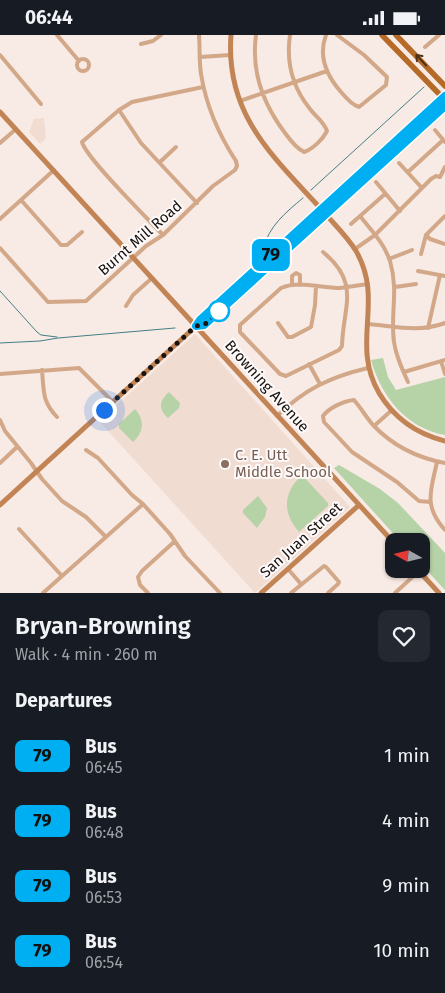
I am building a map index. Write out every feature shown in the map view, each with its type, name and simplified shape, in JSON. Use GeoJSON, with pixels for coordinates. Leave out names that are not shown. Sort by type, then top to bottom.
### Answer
{"type":"FeatureCollection","features":[{"type":"Feature","properties":{"kind":"main road"},"geometry":{"type":"LineString","coordinates":[[231,35],[230,55],[233,77],[240,101],[251,126],[265,147],[355,249],[362,264],[368,284],[369,303],[365,350],[368,367],[378,392],[392,410],[411,427],[430,437],[445,441]]}},
{"type":"Feature","properties":{"kind":"main road"},"geometry":{"type":"LineString","coordinates":[[0,505],[444,98],[382,35]]}},
{"type":"Feature","properties":{"kind":"main road"},"geometry":{"type":"LineString","coordinates":[[396,35],[445,86]]}},
{"type":"Feature","properties":{"kind":"main road"},"geometry":{"type":"LineString","coordinates":[[196,326],[204,325],[445,106]]}},
{"type":"Feature","properties":{"kind":"main road","name":"Browning Avenue"},"geometry":{"type":"LineString","coordinates":[[0,112],[385,533]]}},
{"type":"Feature","properties":{"kind":"main road","name":"San Juan Street"},"geometry":{"type":"LineString","coordinates":[[261,593],[359,505]]}},
{"type":"Feature","properties":{"kind":"main road"},"geometry":{"type":"LineString","coordinates":[[425,578],[439,593]]}},
{"type":"Feature","properties":{"kind":"street"},"geometry":{"type":"LineString","coordinates":[[57,35],[79,61]]}},
{"type":"Feature","properties":{"kind":"street"},"geometry":{"type":"LineString","coordinates":[[140,44],[153,41],[161,35]]}},
{"type":"Feature","properties":{"kind":"street"},"geometry":{"type":"LineString","coordinates":[[163,235],[97,164],[82,142],[118,110],[132,103],[203,87],[199,35]]}},
{"type":"Feature","properties":{"kind":"street"},"geometry":{"type":"LineString","coordinates":[[256,35],[256,69],[262,93],[278,124],[304,152],[309,151],[327,131],[301,97],[294,82],[289,58],[290,35]]}},
{"type":"Feature","properties":{"kind":"street"},"geometry":{"type":"LineString","coordinates":[[326,35],[323,55],[327,71],[346,97],[355,106],[359,107],[386,85],[388,80],[386,75],[364,55],[337,35]]}},
{"type":"Feature","properties":{"kind":"street"},"geometry":{"type":"LineString","coordinates":[[425,47],[436,36]]}},
{"type":"Feature","properties":{"kind":"street"},"geometry":{"type":"LineString","coordinates":[[0,55],[41,104]]}},
{"type":"Feature","properties":{"kind":"street"},"geometry":{"type":"LineString","coordinates":[[200,57],[230,55]]}},
{"type":"Feature","properties":{"kind":"street"},"geometry":{"type":"LineString","coordinates":[[240,101],[327,71]]}},
{"type":"Feature","properties":{"kind":"street","name":"Burnt Mill Road"},"geometry":{"type":"LineString","coordinates":[[0,248],[48,303],[86,301],[146,246],[163,235],[213,186],[235,170],[237,166],[217,126],[203,87]]}},
{"type":"Feature","properties":{"kind":"street"},"geometry":{"type":"LineString","coordinates":[[118,110],[141,143],[197,203]]}},
{"type":"Feature","properties":{"kind":"street"},"geometry":{"type":"LineString","coordinates":[[0,143],[16,129]]}},
{"type":"Feature","properties":{"kind":"street"},"geometry":{"type":"LineString","coordinates":[[408,172],[444,141],[435,130]]}},
{"type":"Feature","properties":{"kind":"street"},"geometry":{"type":"LineString","coordinates":[[160,162],[176,147]]}},
{"type":"Feature","properties":{"kind":"street"},"geometry":{"type":"LineString","coordinates":[[399,163],[422,188]]}},
{"type":"Feature","properties":{"kind":"street"},"geometry":{"type":"LineString","coordinates":[[440,177],[445,167]]}},
{"type":"Feature","properties":{"kind":"street"},"geometry":{"type":"LineString","coordinates":[[0,219],[54,171]]}},
{"type":"Feature","properties":{"kind":"street"},"geometry":{"type":"LineString","coordinates":[[355,249],[375,235],[433,177],[440,177],[445,180]]}},
{"type":"Feature","properties":{"kind":"street"},"geometry":{"type":"LineString","coordinates":[[376,183],[400,211]]}},
{"type":"Feature","properties":{"kind":"street"},"geometry":{"type":"LineString","coordinates":[[351,224],[385,194]]}},
{"type":"Feature","properties":{"kind":"street"},"geometry":{"type":"LineString","coordinates":[[22,200],[61,245],[67,245],[82,232]]}},
{"type":"Feature","properties":{"kind":"street"},"geometry":{"type":"LineString","coordinates":[[360,216],[382,244],[389,259],[395,287],[394,343],[408,382]]}},
{"type":"Feature","properties":{"kind":"street"},"geometry":{"type":"LineString","coordinates":[[421,254],[426,235],[445,216]]}},
{"type":"Feature","properties":{"kind":"street"},"geometry":{"type":"LineString","coordinates":[[426,235],[430,239],[445,244]]}},
{"type":"Feature","properties":{"kind":"street"},"geometry":{"type":"LineString","coordinates":[[389,259],[412,250]]}},
{"type":"Feature","properties":{"kind":"street"},"geometry":{"type":"LineString","coordinates":[[323,252],[338,266],[346,287],[346,313],[341,349],[286,376],[282,376],[240,332],[240,325],[281,288],[292,284],[346,287],[368,284]]}},
{"type":"Feature","properties":{"kind":"street"},"geometry":{"type":"LineString","coordinates":[[418,271],[445,276]]}},
{"type":"Feature","properties":{"kind":"street"},"geometry":{"type":"LineString","coordinates":[[292,284],[292,275],[296,273],[300,275],[300,285]]}},
{"type":"Feature","properties":{"kind":"street"},"geometry":{"type":"LineString","coordinates":[[428,329],[440,275]]}},
{"type":"Feature","properties":{"kind":"street"},"geometry":{"type":"LineString","coordinates":[[126,306],[133,295],[152,278]]}},
{"type":"Feature","properties":{"kind":"street"},"geometry":{"type":"LineString","coordinates":[[395,287],[416,284]]}},
{"type":"Feature","properties":{"kind":"street"},"geometry":{"type":"LineString","coordinates":[[278,323],[288,337],[292,337],[311,327],[316,286]]}},
{"type":"Feature","properties":{"kind":"street"},"geometry":{"type":"LineString","coordinates":[[367,324],[416,330],[428,329],[445,323]]}},
{"type":"Feature","properties":{"kind":"street"},"geometry":{"type":"LineString","coordinates":[[404,372],[443,361],[445,374]]}},
{"type":"Feature","properties":{"kind":"street"},"geometry":{"type":"LineString","coordinates":[[309,364],[320,384]]}},
{"type":"Feature","properties":{"kind":"street"},"geometry":{"type":"LineString","coordinates":[[276,416],[298,397],[320,384],[338,376],[368,367]]}},
{"type":"Feature","properties":{"kind":"street"},"geometry":{"type":"LineString","coordinates":[[0,374],[79,368],[113,402]]}},
{"type":"Feature","properties":{"kind":"street"},"geometry":{"type":"LineString","coordinates":[[42,371],[44,396],[48,407],[57,417]]}},
{"type":"Feature","properties":{"kind":"street"},"geometry":{"type":"LineString","coordinates":[[430,502],[419,501],[398,482],[358,457],[347,448],[324,422],[323,416],[328,411],[347,401],[354,400],[374,426],[404,449],[437,462],[445,463]]}},
{"type":"Feature","properties":{"kind":"street"},"geometry":{"type":"LineString","coordinates":[[374,426],[392,410]]}},
{"type":"Feature","properties":{"kind":"street"},"geometry":{"type":"LineString","coordinates":[[0,420],[5,431],[17,447],[62,501],[86,517],[106,537]]}},
{"type":"Feature","properties":{"kind":"street"},"geometry":{"type":"LineString","coordinates":[[0,463],[17,447]]}},
{"type":"Feature","properties":{"kind":"street"},"geometry":{"type":"LineString","coordinates":[[86,450],[98,458],[132,495],[143,504],[175,541],[185,556],[220,593]]}},
{"type":"Feature","properties":{"kind":"street"},"geometry":{"type":"LineString","coordinates":[[437,462],[430,502],[436,520],[445,530]]}},
{"type":"Feature","properties":{"kind":"street"},"geometry":{"type":"LineString","coordinates":[[43,593],[143,504]]}},
{"type":"Feature","properties":{"kind":"street"},"geometry":{"type":"LineString","coordinates":[[19,529],[62,575]]}},
{"type":"Feature","properties":{"kind":"street"},"geometry":{"type":"LineString","coordinates":[[148,593],[140,585],[138,577],[142,571],[175,541]]}},
{"type":"Feature","properties":{"kind":"street"},"geometry":{"type":"LineString","coordinates":[[291,593],[320,567],[326,567],[338,579],[338,584],[328,593]]}},
{"type":"Feature","properties":{"kind":"street"},"geometry":{"type":"LineString","coordinates":[[288,569],[302,584]]}},
{"type":"Feature","properties":{"kind":"street"},"geometry":{"type":"LineString","coordinates":[[395,593],[410,578]]}},
{"type":"Feature","properties":{"kind":"shaded area"},"geometry":{"type":"Polygon","coordinates":[[[44,118],[46,138],[40,144],[29,132],[34,119],[44,118]]]}},
{"type":"Feature","properties":{"kind":"shaded area","name":"C. E. Utt Middle School"},"geometry":{"type":"Polygon","coordinates":[[[195,334],[350,507],[255,593],[99,421],[195,334]]]}},
{"type":"Feature","properties":{"kind":"green space"},"geometry":{"type":"Polygon","coordinates":[[[383,358],[388,377],[396,390],[445,377],[445,435],[418,425],[397,408],[381,386],[371,360],[383,358]]]}},
{"type":"Feature","properties":{"kind":"green space"},"geometry":{"type":"Polygon","coordinates":[[[169,392],[180,403],[179,408],[168,418],[161,405],[169,392]]]}},
{"type":"Feature","properties":{"kind":"green space"},"geometry":{"type":"Polygon","coordinates":[[[135,409],[140,417],[142,426],[137,438],[133,442],[119,428],[119,424],[135,409]]]}},
{"type":"Feature","properties":{"kind":"green space"},"geometry":{"type":"Polygon","coordinates":[[[339,465],[380,489],[398,503],[426,533],[393,533],[334,468],[339,465]]]}},
{"type":"Feature","properties":{"kind":"green space"},"geometry":{"type":"Polygon","coordinates":[[[302,475],[328,503],[328,506],[299,532],[293,525],[287,510],[287,503],[291,488],[302,475]]]}},
{"type":"Feature","properties":{"kind":"green space"},"geometry":{"type":"Polygon","coordinates":[[[258,496],[267,508],[265,517],[257,528],[243,513],[243,510],[258,496]]]}},
{"type":"Feature","properties":{"kind":"green space"},"geometry":{"type":"Polygon","coordinates":[[[430,537],[445,553],[445,590],[430,574],[430,537]]]}},
{"type":"Feature","properties":{"kind":"waterway"},"geometry":{"type":"LineString","coordinates":[[311,190],[424,87]]}},
{"type":"Feature","properties":{"kind":"waterway"},"geometry":{"type":"LineString","coordinates":[[263,249],[269,233],[284,215],[303,198]]}},
{"type":"Feature","properties":{"kind":"waterway"},"geometry":{"type":"LineString","coordinates":[[0,291],[37,332],[41,335],[57,337]]}},
{"type":"Feature","properties":{"kind":"waterway"},"geometry":{"type":"LineString","coordinates":[[0,343],[175,328]]}},
{"type":"Feature","properties":{"kind":"bus line","name":"79"},"geometry":{"type":"LineString","coordinates":[[445,96],[378,155],[200,320],[196,326],[204,325],[445,106]]}},
{"type":"Feature","properties":{"kind":"place","name":"C. E. Utt Middle School"},"geometry":{"type":"Point","coordinates":[225,464]}},
{"type":"Feature","properties":{"kind":"route"},"geometry":{"type":"LineString","coordinates":[[104,410],[196,326],[204,325],[219,311]]}}]}
